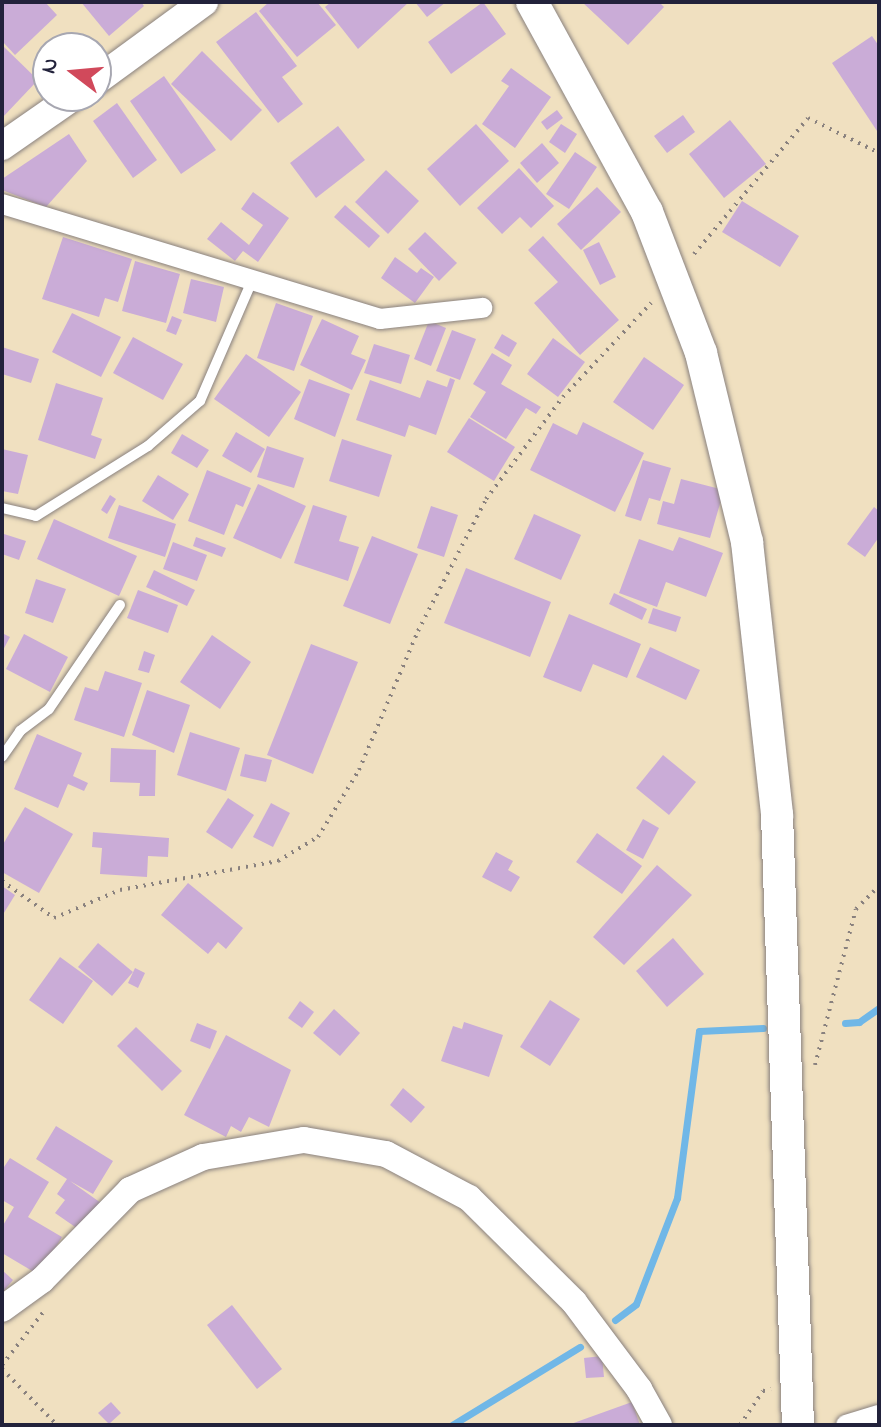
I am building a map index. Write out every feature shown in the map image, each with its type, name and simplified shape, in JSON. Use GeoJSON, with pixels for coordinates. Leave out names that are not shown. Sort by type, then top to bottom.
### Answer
{"type":"FeatureCollection","features":[{"type":"Feature","properties":{"kind":"main road"},"geometry":{"type":"LineString","coordinates":[[112,69],[204,2]]}},
{"type":"Feature","properties":{"kind":"main road"},"geometry":{"type":"LineString","coordinates":[[532,2],[647,212],[701,353],[747,542],[777,815],[798,1425]]}},
{"type":"Feature","properties":{"kind":"main road"},"geometry":{"type":"LineString","coordinates":[[2,146],[51,112]]}},
{"type":"Feature","properties":{"kind":"street"},"geometry":{"type":"LineString","coordinates":[[2,204],[380,319],[482,308]]}},
{"type":"Feature","properties":{"kind":"street"},"geometry":{"type":"LineString","coordinates":[[2,1309],[42,1280],[130,1190],[203,1157],[304,1140],[386,1154],[469,1198],[574,1302],[639,1389],[659,1425]]}},
{"type":"Feature","properties":{"kind":"street"},"geometry":{"type":"LineString","coordinates":[[846,1425],[879,1415]]}},
{"type":"Feature","properties":{"kind":"lane"},"geometry":{"type":"LineString","coordinates":[[2,508],[36,516],[148,446],[200,401],[252,281]]}},
{"type":"Feature","properties":{"kind":"lane"},"geometry":{"type":"LineString","coordinates":[[2,757],[20,731],[49,709],[120,605]]}},
{"type":"Feature","properties":{"kind":"path"},"geometry":{"type":"LineString","coordinates":[[2,881],[54,918],[120,890],[278,861],[318,837],[359,770],[418,631],[486,499],[563,397],[673,280],[808,118],[879,153]]}},
{"type":"Feature","properties":{"kind":"path"},"geometry":{"type":"LineString","coordinates":[[814,1070],[856,909],[879,886]]}},
{"type":"Feature","properties":{"kind":"path"},"geometry":{"type":"LineString","coordinates":[[42,1280],[48,1306],[2,1367],[57,1425]]}},
{"type":"Feature","properties":{"kind":"path"},"geometry":{"type":"LineString","coordinates":[[740,1425],[763,1391],[797,1381]]}},
{"type":"Feature","properties":{"kind":"building"},"geometry":{"type":"Polygon","coordinates":[[[2,2],[45,2],[57,15],[39,32],[32,32],[32,39],[15,55],[2,41],[2,2]]]}},
{"type":"Feature","properties":{"kind":"building"},"geometry":{"type":"Polygon","coordinates":[[[81,2],[141,2],[144,6],[112,33],[106,32],[81,2]]]}},
{"type":"Feature","properties":{"kind":"building"},"geometry":{"type":"Polygon","coordinates":[[[269,2],[317,2],[336,25],[297,57],[259,11],[269,2]]]}},
{"type":"Feature","properties":{"kind":"building"},"geometry":{"type":"Polygon","coordinates":[[[331,2],[409,2],[358,49],[325,7],[331,2]]]}},
{"type":"Feature","properties":{"kind":"building"},"geometry":{"type":"Polygon","coordinates":[[[415,2],[446,2],[427,17],[415,2]]]}},
{"type":"Feature","properties":{"kind":"building"},"geometry":{"type":"Polygon","coordinates":[[[483,2],[506,34],[451,74],[428,42],[483,2]]]}},
{"type":"Feature","properties":{"kind":"building"},"geometry":{"type":"Polygon","coordinates":[[[582,2],[659,2],[664,7],[628,45],[582,2]]]}},
{"type":"Feature","properties":{"kind":"building"},"geometry":{"type":"Polygon","coordinates":[[[256,12],[297,66],[282,77],[303,104],[278,123],[216,42],[256,12]]]}},
{"type":"Feature","properties":{"kind":"building"},"geometry":{"type":"Polygon","coordinates":[[[872,36],[879,46],[879,134],[832,63],[872,36]]]}},
{"type":"Feature","properties":{"kind":"building"},"geometry":{"type":"Polygon","coordinates":[[[2,45],[32,74],[32,86],[2,118],[2,45]]]}},
{"type":"Feature","properties":{"kind":"building"},"geometry":{"type":"Polygon","coordinates":[[[202,51],[262,110],[231,141],[171,84],[202,51]]]}},
{"type":"Feature","properties":{"kind":"building"},"geometry":{"type":"Polygon","coordinates":[[[511,68],[551,97],[515,148],[482,124],[509,86],[501,81],[511,68]]]}},
{"type":"Feature","properties":{"kind":"building"},"geometry":{"type":"Polygon","coordinates":[[[164,76],[216,150],[181,174],[130,101],[164,76]]]}},
{"type":"Feature","properties":{"kind":"building"},"geometry":{"type":"Polygon","coordinates":[[[117,103],[157,160],[133,178],[93,121],[105,112],[112,112],[112,107],[117,103]]]}},
{"type":"Feature","properties":{"kind":"building"},"geometry":{"type":"Polygon","coordinates":[[[557,110],[563,118],[547,130],[541,122],[557,110]]]}},
{"type":"Feature","properties":{"kind":"building"},"geometry":{"type":"Polygon","coordinates":[[[683,115],[695,132],[667,153],[654,136],[683,115]]]}},
{"type":"Feature","properties":{"kind":"building"},"geometry":{"type":"Polygon","coordinates":[[[730,120],[766,164],[724,198],[689,154],[730,120]]]}},
{"type":"Feature","properties":{"kind":"building"},"geometry":{"type":"Polygon","coordinates":[[[476,124],[509,161],[460,206],[427,169],[476,124]]]}},
{"type":"Feature","properties":{"kind":"building"},"geometry":{"type":"Polygon","coordinates":[[[561,124],[577,134],[565,153],[549,142],[561,124]]]}},
{"type":"Feature","properties":{"kind":"building"},"geometry":{"type":"Polygon","coordinates":[[[338,126],[365,160],[316,198],[290,163],[338,126]]]}},
{"type":"Feature","properties":{"kind":"building"},"geometry":{"type":"Polygon","coordinates":[[[69,134],[87,161],[46,207],[2,190],[2,179],[69,134]]]}},
{"type":"Feature","properties":{"kind":"building"},"geometry":{"type":"Polygon","coordinates":[[[542,143],[559,163],[537,183],[520,163],[542,143]]]}},
{"type":"Feature","properties":{"kind":"building"},"geometry":{"type":"Polygon","coordinates":[[[575,152],[597,167],[569,209],[546,194],[575,152]]]}},
{"type":"Feature","properties":{"kind":"building"},"geometry":{"type":"Polygon","coordinates":[[[519,168],[554,206],[531,228],[520,217],[502,234],[477,208],[519,168]]]}},
{"type":"Feature","properties":{"kind":"building"},"geometry":{"type":"Polygon","coordinates":[[[386,170],[419,201],[388,234],[355,202],[386,170]]]}},
{"type":"Feature","properties":{"kind":"building"},"geometry":{"type":"Polygon","coordinates":[[[597,187],[621,212],[581,250],[557,224],[597,187]]]}},
{"type":"Feature","properties":{"kind":"building"},"geometry":{"type":"Polygon","coordinates":[[[253,192],[289,218],[258,262],[243,251],[235,261],[207,239],[221,222],[249,245],[263,225],[241,209],[253,192]]]}},
{"type":"Feature","properties":{"kind":"building"},"geometry":{"type":"Polygon","coordinates":[[[742,201],[799,236],[780,267],[722,232],[742,201]]]}},
{"type":"Feature","properties":{"kind":"building"},"geometry":{"type":"Polygon","coordinates":[[[345,205],[380,236],[369,248],[334,217],[345,205]]]}},
{"type":"Feature","properties":{"kind":"building"},"geometry":{"type":"Polygon","coordinates":[[[425,232],[457,263],[439,281],[408,249],[425,232]]]}},
{"type":"Feature","properties":{"kind":"building"},"geometry":{"type":"Polygon","coordinates":[[[543,236],[619,320],[580,355],[534,303],[558,282],[528,250],[543,236]]]}},
{"type":"Feature","properties":{"kind":"building"},"geometry":{"type":"Polygon","coordinates":[[[63,237],[132,259],[118,302],[105,298],[99,317],[42,299],[63,237]]]}},
{"type":"Feature","properties":{"kind":"building"},"geometry":{"type":"Polygon","coordinates":[[[599,242],[616,277],[600,285],[583,250],[599,242]]]}},
{"type":"Feature","properties":{"kind":"building"},"geometry":{"type":"Polygon","coordinates":[[[395,257],[417,273],[421,268],[434,277],[415,303],[381,278],[395,257]]]}},
{"type":"Feature","properties":{"kind":"building"},"geometry":{"type":"Polygon","coordinates":[[[135,261],[180,274],[166,323],[122,311],[135,261]]]}},
{"type":"Feature","properties":{"kind":"building"},"geometry":{"type":"Polygon","coordinates":[[[191,279],[224,287],[216,322],[183,313],[191,279]]]}},
{"type":"Feature","properties":{"kind":"building"},"geometry":{"type":"Polygon","coordinates":[[[276,303],[313,316],[294,371],[257,358],[276,303]]]}},
{"type":"Feature","properties":{"kind":"building"},"geometry":{"type":"Polygon","coordinates":[[[72,313],[121,337],[101,377],[52,352],[72,313]]]}},
{"type":"Feature","properties":{"kind":"building"},"geometry":{"type":"Polygon","coordinates":[[[172,316],[182,320],[176,335],[166,331],[172,316]]]}},
{"type":"Feature","properties":{"kind":"building"},"geometry":{"type":"Polygon","coordinates":[[[322,319],[359,336],[351,354],[366,360],[352,390],[300,365],[322,319]]]}},
{"type":"Feature","properties":{"kind":"building"},"geometry":{"type":"Polygon","coordinates":[[[429,321],[446,328],[431,366],[414,359],[429,321]]]}},
{"type":"Feature","properties":{"kind":"building"},"geometry":{"type":"Polygon","coordinates":[[[452,330],[476,339],[460,380],[436,371],[452,330]]]}},
{"type":"Feature","properties":{"kind":"building"},"geometry":{"type":"Polygon","coordinates":[[[502,334],[517,343],[509,357],[494,348],[502,334]]]}},
{"type":"Feature","properties":{"kind":"building"},"geometry":{"type":"Polygon","coordinates":[[[133,337],[183,364],[163,400],[113,373],[133,337]]]}},
{"type":"Feature","properties":{"kind":"building"},"geometry":{"type":"Polygon","coordinates":[[[553,338],[585,362],[558,397],[527,374],[553,338]]]}},
{"type":"Feature","properties":{"kind":"building"},"geometry":{"type":"Polygon","coordinates":[[[374,344],[410,355],[401,384],[364,373],[374,344]]]}},
{"type":"Feature","properties":{"kind":"building"},"geometry":{"type":"Polygon","coordinates":[[[2,347],[39,359],[31,383],[2,374],[2,347]]]}},
{"type":"Feature","properties":{"kind":"building"},"geometry":{"type":"Polygon","coordinates":[[[492,353],[512,365],[501,384],[541,407],[536,414],[526,408],[506,439],[470,417],[486,392],[473,384],[492,353]]]}},
{"type":"Feature","properties":{"kind":"building"},"geometry":{"type":"Polygon","coordinates":[[[246,354],[301,392],[269,437],[214,399],[246,354]]]}},
{"type":"Feature","properties":{"kind":"building"},"geometry":{"type":"Polygon","coordinates":[[[644,357],[684,385],[653,430],[613,402],[644,357]]]}},
{"type":"Feature","properties":{"kind":"building"},"geometry":{"type":"Polygon","coordinates":[[[450,378],[455,380],[436,435],[409,425],[405,437],[356,420],[370,380],[420,398],[427,380],[447,387],[450,378]]]}},
{"type":"Feature","properties":{"kind":"building"},"geometry":{"type":"Polygon","coordinates":[[[309,379],[350,394],[335,437],[294,419],[309,379]]]}},
{"type":"Feature","properties":{"kind":"building"},"geometry":{"type":"Polygon","coordinates":[[[56,383],[103,398],[91,435],[102,439],[95,459],[38,440],[56,383]]]}},
{"type":"Feature","properties":{"kind":"building"},"geometry":{"type":"Polygon","coordinates":[[[469,418],[515,447],[494,481],[447,452],[469,418]]]}},
{"type":"Feature","properties":{"kind":"building"},"geometry":{"type":"Polygon","coordinates":[[[583,422],[644,453],[615,512],[530,470],[553,423],[577,435],[583,422]]]}},
{"type":"Feature","properties":{"kind":"building"},"geometry":{"type":"Polygon","coordinates":[[[236,432],[265,449],[251,473],[222,456],[236,432]]]}},
{"type":"Feature","properties":{"kind":"building"},"geometry":{"type":"Polygon","coordinates":[[[182,434],[209,450],[197,468],[171,453],[182,434]]]}},
{"type":"Feature","properties":{"kind":"building"},"geometry":{"type":"Polygon","coordinates":[[[342,439],[392,455],[379,497],[329,481],[342,439]]]}},
{"type":"Feature","properties":{"kind":"building"},"geometry":{"type":"Polygon","coordinates":[[[267,446],[304,458],[294,488],[257,477],[267,446]]]}},
{"type":"Feature","properties":{"kind":"building"},"geometry":{"type":"Polygon","coordinates":[[[2,449],[28,455],[18,494],[2,491],[2,449]]]}},
{"type":"Feature","properties":{"kind":"building"},"geometry":{"type":"Polygon","coordinates":[[[643,460],[671,468],[660,501],[649,498],[641,521],[625,516],[643,460]]]}},
{"type":"Feature","properties":{"kind":"building"},"geometry":{"type":"Polygon","coordinates":[[[207,470],[251,488],[243,507],[236,504],[224,535],[188,521],[207,470]]]}},
{"type":"Feature","properties":{"kind":"building"},"geometry":{"type":"Polygon","coordinates":[[[158,475],[189,494],[173,520],[142,501],[158,475]]]}},
{"type":"Feature","properties":{"kind":"building"},"geometry":{"type":"Polygon","coordinates":[[[681,479],[724,490],[710,538],[657,524],[663,501],[674,504],[681,479]]]}},
{"type":"Feature","properties":{"kind":"building"},"geometry":{"type":"Polygon","coordinates":[[[258,484],[306,506],[281,559],[233,538],[258,484]]]}},
{"type":"Feature","properties":{"kind":"building"},"geometry":{"type":"Polygon","coordinates":[[[110,495],[116,499],[107,514],[101,510],[110,495]]]}},
{"type":"Feature","properties":{"kind":"building"},"geometry":{"type":"Polygon","coordinates":[[[119,505],[176,524],[165,557],[108,538],[119,505]]]}},
{"type":"Feature","properties":{"kind":"building"},"geometry":{"type":"Polygon","coordinates":[[[313,505],[347,516],[339,541],[359,547],[348,581],[294,563],[313,505]]]}},
{"type":"Feature","properties":{"kind":"building"},"geometry":{"type":"Polygon","coordinates":[[[431,506],[458,515],[444,557],[417,548],[431,506]]]}},
{"type":"Feature","properties":{"kind":"building"},"geometry":{"type":"Polygon","coordinates":[[[874,507],[879,511],[879,537],[865,557],[847,544],[874,507]]]}},
{"type":"Feature","properties":{"kind":"building"},"geometry":{"type":"Polygon","coordinates":[[[534,514],[581,535],[561,580],[514,559],[534,514]]]}},
{"type":"Feature","properties":{"kind":"building"},"geometry":{"type":"Polygon","coordinates":[[[54,519],[137,556],[119,596],[37,559],[54,519]]]}},
{"type":"Feature","properties":{"kind":"building"},"geometry":{"type":"Polygon","coordinates":[[[4,534],[26,541],[19,560],[2,554],[4,534]]]}},
{"type":"Feature","properties":{"kind":"building"},"geometry":{"type":"Polygon","coordinates":[[[372,536],[418,554],[390,624],[343,606],[372,536]]]}},
{"type":"Feature","properties":{"kind":"building"},"geometry":{"type":"Polygon","coordinates":[[[196,537],[226,548],[222,557],[193,546],[196,537]]]}},
{"type":"Feature","properties":{"kind":"building"},"geometry":{"type":"Polygon","coordinates":[[[679,537],[723,553],[706,597],[666,582],[657,607],[619,593],[639,539],[673,551],[679,537]]]}},
{"type":"Feature","properties":{"kind":"building"},"geometry":{"type":"Polygon","coordinates":[[[173,542],[207,555],[197,581],[163,569],[173,542]]]}},
{"type":"Feature","properties":{"kind":"building"},"geometry":{"type":"Polygon","coordinates":[[[466,568],[551,602],[530,657],[444,623],[466,568]]]}},
{"type":"Feature","properties":{"kind":"building"},"geometry":{"type":"Polygon","coordinates":[[[154,570],[195,590],[187,606],[146,587],[154,570]]]}},
{"type":"Feature","properties":{"kind":"building"},"geometry":{"type":"Polygon","coordinates":[[[36,579],[66,589],[53,623],[25,613],[36,579]]]}},
{"type":"Feature","properties":{"kind":"building"},"geometry":{"type":"Polygon","coordinates":[[[138,590],[178,605],[168,633],[127,618],[138,590]]]}},
{"type":"Feature","properties":{"kind":"building"},"geometry":{"type":"Polygon","coordinates":[[[614,593],[647,609],[642,620],[609,604],[614,593]]]}},
{"type":"Feature","properties":{"kind":"building"},"geometry":{"type":"Polygon","coordinates":[[[653,608],[681,617],[676,632],[648,623],[653,608]]]}},
{"type":"Feature","properties":{"kind":"building"},"geometry":{"type":"Polygon","coordinates":[[[569,614],[641,644],[627,678],[593,664],[581,692],[543,677],[569,614]]]}},
{"type":"Feature","properties":{"kind":"building"},"geometry":{"type":"Polygon","coordinates":[[[2,633],[10,637],[2,652],[2,633]]]}},
{"type":"Feature","properties":{"kind":"building"},"geometry":{"type":"Polygon","coordinates":[[[24,634],[68,657],[50,692],[6,669],[24,634]]]}},
{"type":"Feature","properties":{"kind":"building"},"geometry":{"type":"Polygon","coordinates":[[[212,635],[251,662],[220,709],[180,682],[212,635]]]}},
{"type":"Feature","properties":{"kind":"building"},"geometry":{"type":"Polygon","coordinates":[[[311,644],[358,662],[313,774],[267,755],[311,644]]]}},
{"type":"Feature","properties":{"kind":"building"},"geometry":{"type":"Polygon","coordinates":[[[650,647],[700,670],[686,700],[636,677],[650,647]]]}},
{"type":"Feature","properties":{"kind":"building"},"geometry":{"type":"Polygon","coordinates":[[[144,651],[155,655],[149,673],[138,670],[144,651]]]}},
{"type":"Feature","properties":{"kind":"building"},"geometry":{"type":"Polygon","coordinates":[[[105,671],[142,683],[124,737],[74,720],[85,687],[98,691],[105,671]]]}},
{"type":"Feature","properties":{"kind":"building"},"geometry":{"type":"Polygon","coordinates":[[[147,690],[190,705],[174,753],[132,735],[147,690]]]}},
{"type":"Feature","properties":{"kind":"building"},"geometry":{"type":"Polygon","coordinates":[[[190,732],[240,748],[226,791],[177,775],[190,732]]]}},
{"type":"Feature","properties":{"kind":"building"},"geometry":{"type":"Polygon","coordinates":[[[37,734],[82,753],[73,776],[88,783],[84,791],[68,784],[58,808],[14,789],[37,734]]]}},
{"type":"Feature","properties":{"kind":"building"},"geometry":{"type":"Polygon","coordinates":[[[111,748],[156,750],[155,796],[139,796],[140,783],[110,782],[111,748]]]}},
{"type":"Feature","properties":{"kind":"building"},"geometry":{"type":"Polygon","coordinates":[[[245,754],[272,760],[266,782],[240,776],[245,754]]]}},
{"type":"Feature","properties":{"kind":"building"},"geometry":{"type":"Polygon","coordinates":[[[663,755],[696,782],[669,815],[636,788],[663,755]]]}},
{"type":"Feature","properties":{"kind":"building"},"geometry":{"type":"Polygon","coordinates":[[[228,798],[254,815],[232,849],[206,832],[228,798]]]}},
{"type":"Feature","properties":{"kind":"building"},"geometry":{"type":"Polygon","coordinates":[[[271,803],[290,813],[273,847],[253,837],[271,803]]]}},
{"type":"Feature","properties":{"kind":"building"},"geometry":{"type":"Polygon","coordinates":[[[25,807],[73,834],[39,893],[2,872],[2,846],[25,807]]]}},
{"type":"Feature","properties":{"kind":"building"},"geometry":{"type":"Polygon","coordinates":[[[643,819],[659,828],[643,859],[626,850],[643,819]]]}},
{"type":"Feature","properties":{"kind":"building"},"geometry":{"type":"Polygon","coordinates":[[[93,832],[169,838],[168,857],[148,856],[147,877],[100,874],[102,848],[92,847],[93,832]]]}},
{"type":"Feature","properties":{"kind":"building"},"geometry":{"type":"Polygon","coordinates":[[[597,833],[642,866],[622,894],[576,862],[597,833]]]}},
{"type":"Feature","properties":{"kind":"building"},"geometry":{"type":"Polygon","coordinates":[[[496,852],[513,861],[508,870],[520,877],[511,892],[482,877],[496,852]]]}},
{"type":"Feature","properties":{"kind":"building"},"geometry":{"type":"Polygon","coordinates":[[[657,865],[692,895],[624,965],[593,937],[657,865]]]}},
{"type":"Feature","properties":{"kind":"building"},"geometry":{"type":"Polygon","coordinates":[[[188,883],[243,928],[226,949],[218,942],[208,954],[161,915],[188,883]]]}},
{"type":"Feature","properties":{"kind":"building"},"geometry":{"type":"Polygon","coordinates":[[[2,886],[15,895],[2,916],[2,886]]]}},
{"type":"Feature","properties":{"kind":"building"},"geometry":{"type":"Polygon","coordinates":[[[673,938],[704,974],[667,1007],[636,971],[673,938]]]}},
{"type":"Feature","properties":{"kind":"building"},"geometry":{"type":"Polygon","coordinates":[[[98,943],[133,972],[112,996],[78,967],[98,943]]]}},
{"type":"Feature","properties":{"kind":"building"},"geometry":{"type":"Polygon","coordinates":[[[60,957],[93,981],[63,1024],[29,1000],[60,957]]]}},
{"type":"Feature","properties":{"kind":"building"},"geometry":{"type":"Polygon","coordinates":[[[135,968],[145,973],[138,988],[128,983],[135,968]]]}},
{"type":"Feature","properties":{"kind":"building"},"geometry":{"type":"Polygon","coordinates":[[[550,1000],[580,1019],[550,1066],[520,1047],[550,1000]]]}},
{"type":"Feature","properties":{"kind":"building"},"geometry":{"type":"Polygon","coordinates":[[[300,1001],[314,1012],[302,1028],[288,1018],[300,1001]]]}},
{"type":"Feature","properties":{"kind":"building"},"geometry":{"type":"Polygon","coordinates":[[[334,1009],[360,1033],[340,1056],[313,1033],[334,1009]]]}},
{"type":"Feature","properties":{"kind":"building"},"geometry":{"type":"Polygon","coordinates":[[[464,1022],[503,1035],[489,1077],[441,1061],[453,1026],[462,1029],[464,1022]]]}},
{"type":"Feature","properties":{"kind":"building"},"geometry":{"type":"Polygon","coordinates":[[[197,1023],[217,1031],[210,1049],[190,1041],[197,1023]]]}},
{"type":"Feature","properties":{"kind":"building"},"geometry":{"type":"Polygon","coordinates":[[[136,1027],[182,1071],[162,1091],[117,1046],[136,1027]]]}},
{"type":"Feature","properties":{"kind":"building"},"geometry":{"type":"Polygon","coordinates":[[[226,1035],[291,1070],[269,1127],[249,1117],[241,1132],[231,1126],[226,1137],[184,1115],[226,1035]]]}},
{"type":"Feature","properties":{"kind":"building"},"geometry":{"type":"Polygon","coordinates":[[[403,1088],[425,1107],[411,1123],[390,1105],[403,1088]]]}},
{"type":"Feature","properties":{"kind":"building"},"geometry":{"type":"Polygon","coordinates":[[[56,1126],[113,1161],[93,1194],[70,1181],[101,1203],[81,1231],[55,1213],[65,1200],[57,1194],[67,1179],[36,1159],[56,1126]]]}},
{"type":"Feature","properties":{"kind":"building"},"geometry":{"type":"Polygon","coordinates":[[[10,1158],[49,1182],[28,1217],[62,1237],[39,1275],[2,1253],[2,1227],[14,1207],[2,1200],[2,1170],[10,1158]]]}},
{"type":"Feature","properties":{"kind":"building"},"geometry":{"type":"Polygon","coordinates":[[[2,1270],[13,1280],[2,1293],[2,1270]]]}},
{"type":"Feature","properties":{"kind":"building"},"geometry":{"type":"Polygon","coordinates":[[[232,1305],[282,1369],[257,1389],[207,1325],[232,1305]]]}},
{"type":"Feature","properties":{"kind":"building"},"geometry":{"type":"Polygon","coordinates":[[[602,1356],[604,1377],[586,1378],[584,1358],[602,1356]]]}},
{"type":"Feature","properties":{"kind":"building"},"geometry":{"type":"Polygon","coordinates":[[[111,1402],[121,1413],[109,1424],[98,1413],[111,1402]]]}},
{"type":"Feature","properties":{"kind":"building"},"geometry":{"type":"Polygon","coordinates":[[[632,1402],[640,1425],[568,1425],[632,1402]]]}},
{"type":"Feature","properties":{"kind":"waterway"},"geometry":{"type":"LineString","coordinates":[[845,1023],[859,1022],[879,1008]]}},
{"type":"Feature","properties":{"kind":"waterway"},"geometry":{"type":"LineString","coordinates":[[615,1320],[636,1304],[677,1198],[699,1031],[763,1028]]}},
{"type":"Feature","properties":{"kind":"waterway"},"geometry":{"type":"LineString","coordinates":[[452,1425],[580,1347]]}}]}
